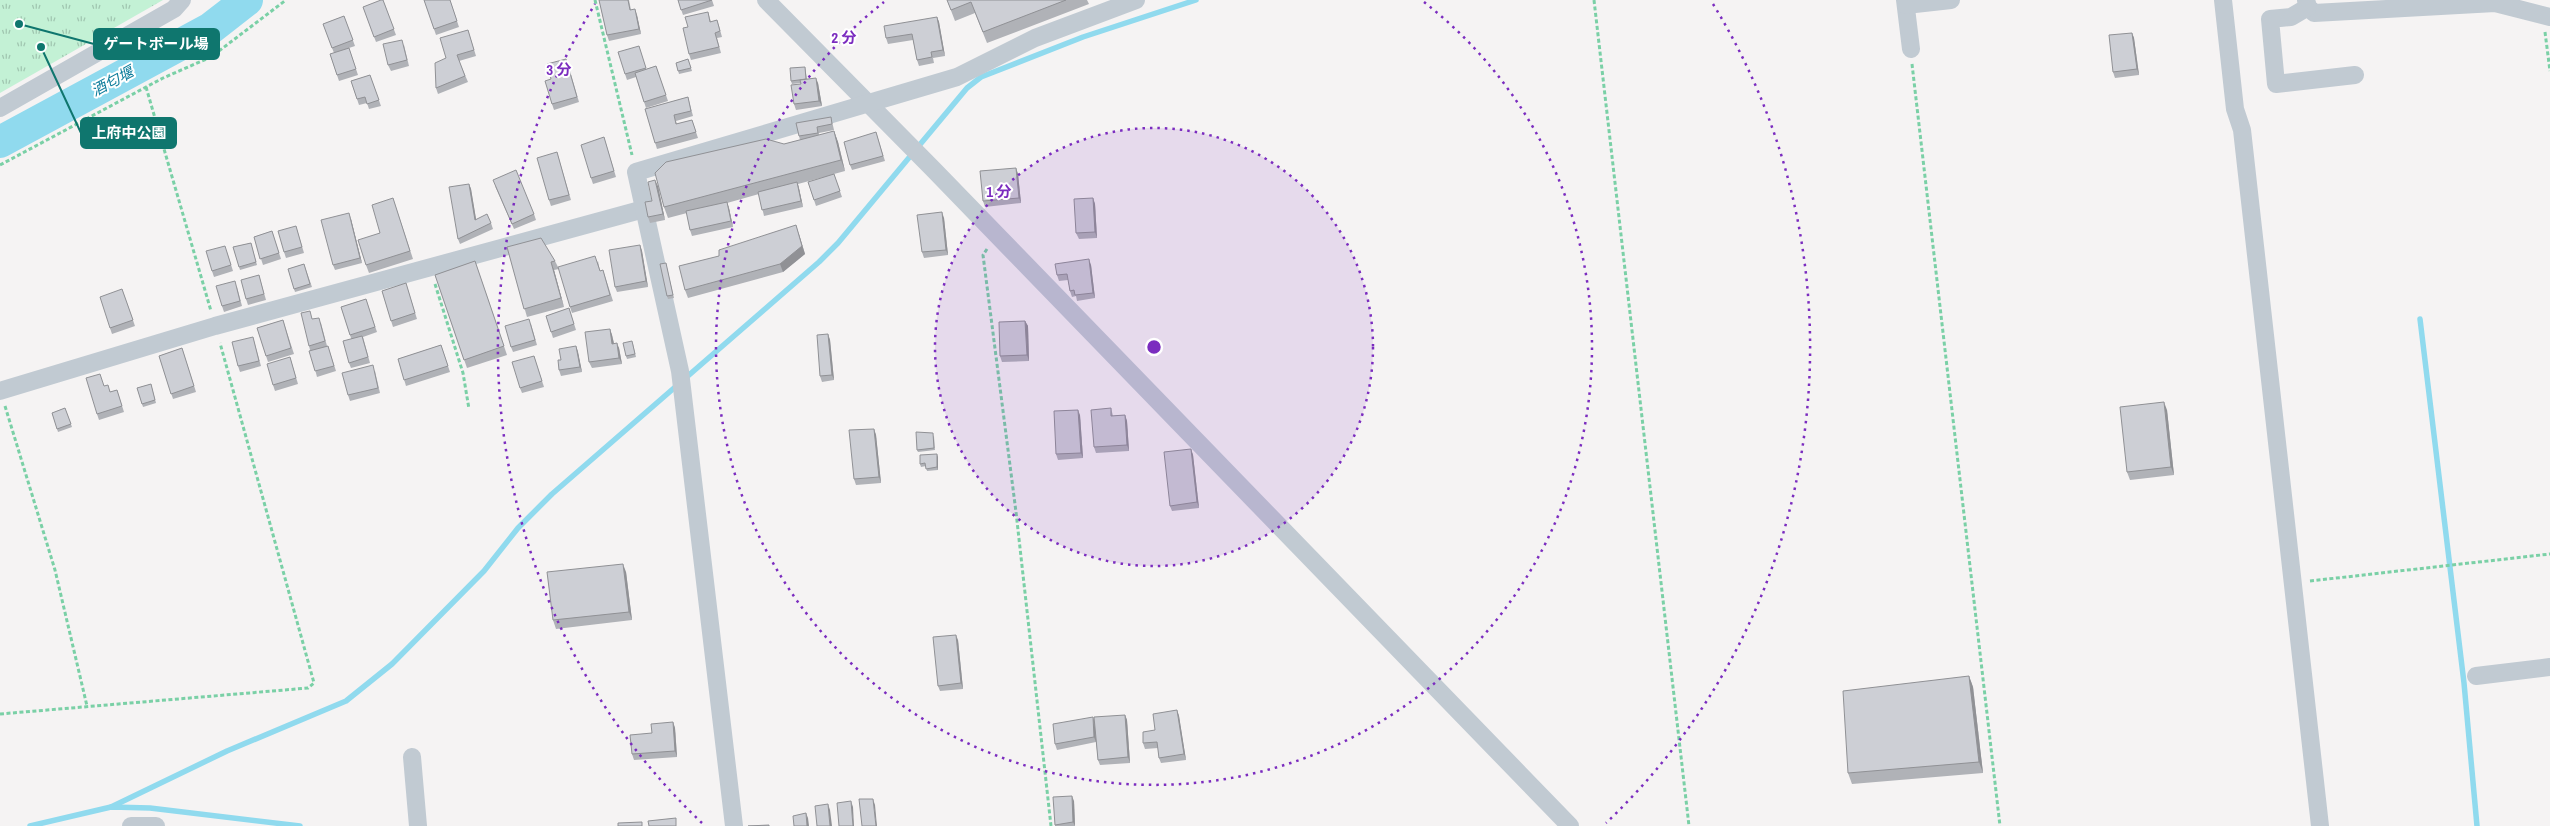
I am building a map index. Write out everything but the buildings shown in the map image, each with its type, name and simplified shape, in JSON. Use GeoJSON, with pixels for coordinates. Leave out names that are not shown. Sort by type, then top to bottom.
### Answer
{"type":"FeatureCollection","features":[{"type":"Feature","properties":{"kind":"street"},"geometry":{"type":"LineString","coordinates":[[0,108],[174,9],[182,0]]}},
{"type":"Feature","properties":{"kind":"street"},"geometry":{"type":"LineString","coordinates":[[766,0],[933,169],[1570,826]]}},
{"type":"Feature","properties":{"kind":"street"},"geometry":{"type":"LineString","coordinates":[[734,826],[680,371],[636,172],[868,105],[957,77],[1035,38],[1136,0]]}},
{"type":"Feature","properties":{"kind":"street"},"geometry":{"type":"LineString","coordinates":[[1911,49],[1905,3],[1951,0]]}},
{"type":"Feature","properties":{"kind":"street"},"geometry":{"type":"LineString","coordinates":[[2223,0],[2235,108],[2242,130],[2320,826]]}},
{"type":"Feature","properties":{"kind":"street"},"geometry":{"type":"LineString","coordinates":[[2355,75],[2276,84],[2270,19],[2291,17],[2307,4],[2314,13],[2495,4],[2547,16]]}},
{"type":"Feature","properties":{"kind":"street"},"geometry":{"type":"LineString","coordinates":[[0,391],[215,326],[644,209]]}},
{"type":"Feature","properties":{"kind":"street"},"geometry":{"type":"LineString","coordinates":[[2476,676],[2550,667]]}},
{"type":"Feature","properties":{"kind":"street"},"geometry":{"type":"LineString","coordinates":[[412,757],[418,826]]}},
{"type":"Feature","properties":{"kind":"street"},"geometry":{"type":"LineString","coordinates":[[131,826],[156,826]]}},
{"type":"Feature","properties":{"kind":"path"},"geometry":{"type":"LineString","coordinates":[[0,164],[146,87],[211,57],[286,0]]}},
{"type":"Feature","properties":{"kind":"path"},"geometry":{"type":"LineString","coordinates":[[595,0],[636,172]]}},
{"type":"Feature","properties":{"kind":"path"},"geometry":{"type":"LineString","coordinates":[[1594,0],[1689,826]]}},
{"type":"Feature","properties":{"kind":"path"},"geometry":{"type":"LineString","coordinates":[[2547,16],[2550,71]]}},
{"type":"Feature","properties":{"kind":"path"},"geometry":{"type":"LineString","coordinates":[[1911,49],[2000,826]]}},
{"type":"Feature","properties":{"kind":"path"},"geometry":{"type":"LineString","coordinates":[[0,714],[308,688],[314,683],[215,326],[146,87]]}},
{"type":"Feature","properties":{"kind":"path"},"geometry":{"type":"LineString","coordinates":[[996,234],[983,255],[1017,522],[1051,826]]}},
{"type":"Feature","properties":{"kind":"path"},"geometry":{"type":"LineString","coordinates":[[430,266],[463,373],[469,409]]}},
{"type":"Feature","properties":{"kind":"path"},"geometry":{"type":"LineString","coordinates":[[0,391],[55,570],[87,706]]}},
{"type":"Feature","properties":{"kind":"path"},"geometry":{"type":"LineString","coordinates":[[2292,584],[2550,554]]}},
{"type":"Feature","properties":{"kind":"green space"},"geometry":{"type":"Polygon","coordinates":[[[0,0],[163,0],[0,93],[0,0]]]}},
{"type":"Feature","properties":{"kind":"waterway","name":"酒匂堰"},"geometry":{"type":"LineString","coordinates":[[0,142],[211,28],[247,0]]}},
{"type":"Feature","properties":{"kind":"waterway"},"geometry":{"type":"LineString","coordinates":[[111,807],[227,751],[346,701],[392,664],[484,571],[518,528],[552,494],[819,262],[838,243],[967,88],[981,77],[1083,37],[1196,0]]}},
{"type":"Feature","properties":{"kind":"waterway"},"geometry":{"type":"LineString","coordinates":[[2420,319],[2464,683],[2477,826]]}},
{"type":"Feature","properties":{"kind":"waterway"},"geometry":{"type":"LineString","coordinates":[[30,826],[111,807],[150,808],[300,826]]}},
{"type":"Feature","properties":{"kind":"place","name":"ゲートボール場"},"geometry":{"type":"Point","coordinates":[19,24]}},
{"type":"Feature","properties":{"kind":"place","name":"上府中公園"},"geometry":{"type":"Point","coordinates":[41,47]}}]}
